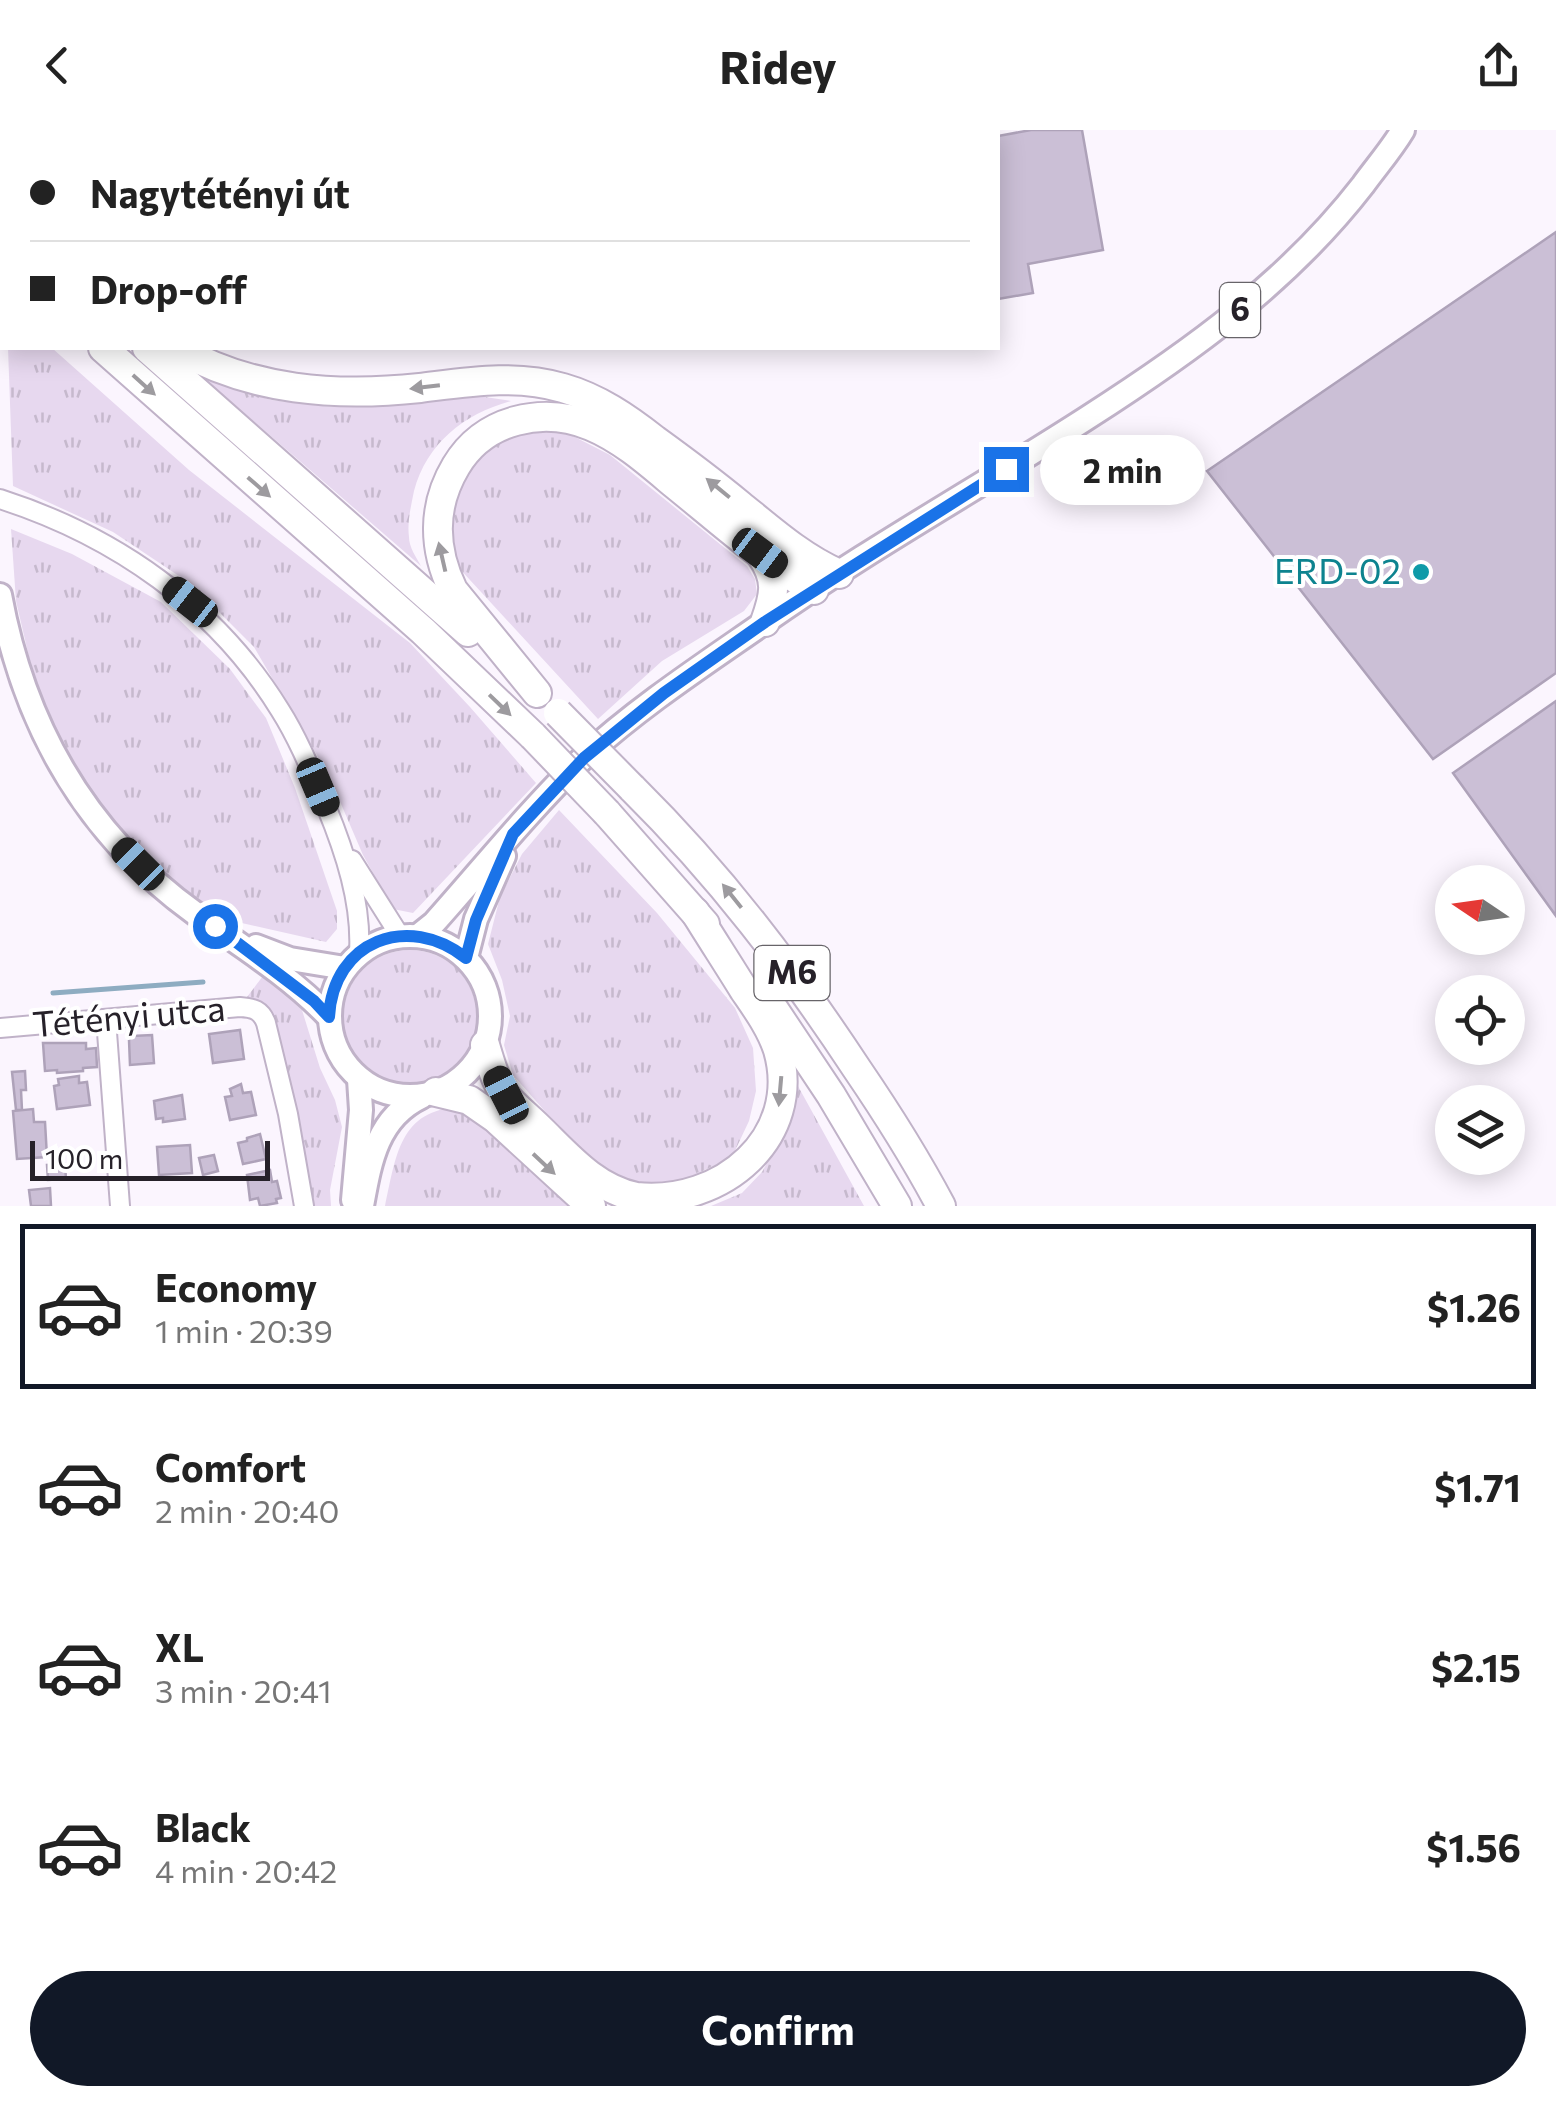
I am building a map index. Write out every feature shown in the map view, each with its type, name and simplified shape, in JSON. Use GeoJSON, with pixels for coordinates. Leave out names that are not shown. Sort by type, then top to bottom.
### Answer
{"type":"FeatureCollection","features":[{"type":"Feature","properties":{"kind":"highway","name":"M6"},"geometry":{"type":"LineString","coordinates":[[104,350],[422,631],[534,736],[607,813],[754,982],[791,1032],[897,1206]]}},
{"type":"Feature","properties":{"kind":"highway","name":"M6"},"geometry":{"type":"LineString","coordinates":[[150,350],[537,693],[722,883],[776,950],[882,1106],[941,1206]]}},
{"type":"Feature","properties":{"kind":"highway"},"geometry":{"type":"LineString","coordinates":[[181,350],[212,366],[255,380],[312,391],[368,393],[496,379],[560,387],[626,417],[794,549],[839,574]]}},
{"type":"Feature","properties":{"kind":"highway"},"geometry":{"type":"LineString","coordinates":[[537,693],[461,602],[444,570],[438,546],[440,502],[448,480],[468,450],[493,430],[516,420],[562,418],[590,425],[634,451],[760,553],[814,590]]}},
{"type":"Feature","properties":{"kind":"highway"},"geometry":{"type":"LineString","coordinates":[[794,549],[814,590]]}},
{"type":"Feature","properties":{"kind":"highway"},"geometry":{"type":"LineString","coordinates":[[760,553],[772,570],[774,585],[765,622]]}},
{"type":"Feature","properties":{"kind":"highway"},"geometry":{"type":"LineString","coordinates":[[485,1045],[506,1095],[595,1180],[627,1195],[659,1200],[689,1196],[730,1179],[744,1169],[773,1128],[782,1090],[782,1070],[769,1028],[695,912]]}},
{"type":"Feature","properties":{"kind":"highway"},"geometry":{"type":"LineString","coordinates":[[430,1094],[469,1100],[496,1118],[591,1206]]}},
{"type":"Feature","properties":{"kind":"main road","name":"6"},"geometry":{"type":"LineString","coordinates":[[352,961],[371,945],[410,936],[434,923],[562,780],[664,693],[765,622],[1070,429],[1216,331],[1270,286],[1333,224],[1402,130]]}},
{"type":"Feature","properties":{"kind":"main road"},"geometry":{"type":"LineString","coordinates":[[0,595],[20,679],[39,727],[88,808],[156,883],[234,938],[329,1017]]}},
{"type":"Feature","properties":{"kind":"main road","name":"6"},"geometry":{"type":"LineString","coordinates":[[466,958],[476,920],[513,834]]}},
{"type":"Feature","properties":{"kind":"main road"},"geometry":{"type":"LineString","coordinates":[[362,1206],[374,1154],[386,1124],[408,1102],[466,1074],[485,1045],[489,1030],[488,998],[466,958],[436,939],[410,936]]}},
{"type":"Feature","properties":{"kind":"main road"},"geometry":{"type":"LineString","coordinates":[[234,938],[290,959],[352,961]]}},
{"type":"Feature","properties":{"kind":"main road"},"geometry":{"type":"LineString","coordinates":[[352,961],[333,991],[329,1017],[341,1058],[370,1086],[397,1096],[430,1094]]}},
{"type":"Feature","properties":{"kind":"main road"},"geometry":{"type":"LineString","coordinates":[[353,1206],[361,1110],[359,1079]]}},
{"type":"Feature","properties":{"kind":"street"},"geometry":{"type":"LineString","coordinates":[[0,500],[33,510],[110,546],[152,573],[190,602],[247,662],[279,709],[307,761],[340,840],[360,935],[352,961]]}},
{"type":"Feature","properties":{"kind":"street"},"geometry":{"type":"LineString","coordinates":[[340,840],[382,910],[410,936]]}},
{"type":"Feature","properties":{"kind":"street","name":"Tétényi utca"},"geometry":{"type":"LineString","coordinates":[[0,1028],[240,1007],[258,1010],[263,1015],[288,1114],[304,1206]]}},
{"type":"Feature","properties":{"kind":"street"},"geometry":{"type":"LineString","coordinates":[[106,1019],[120,1206]]}},
{"type":"Feature","properties":{"kind":"green space"},"geometry":{"type":"Polygon","coordinates":[[[8,350],[54,350],[189,470],[410,643],[536,783],[413,913],[393,909],[363,855],[329,776],[254,647],[191,584],[113,532],[13,486],[8,350]]]}},
{"type":"Feature","properties":{"kind":"green space"},"geometry":{"type":"Polygon","coordinates":[[[205,379],[271,400],[331,407],[472,395],[511,401],[463,423],[428,459],[414,491],[409,526],[410,544],[421,566],[205,379]]]}},
{"type":"Feature","properties":{"kind":"green space"},"geometry":{"type":"Polygon","coordinates":[[[531,430],[567,433],[610,455],[747,566],[755,579],[757,594],[744,611],[662,661],[598,719],[458,567],[446,525],[467,467],[496,442],[531,430]]]}},
{"type":"Feature","properties":{"kind":"green space"},"geometry":{"type":"Polygon","coordinates":[[[11,529],[72,554],[161,602],[230,669],[266,718],[295,788],[337,911],[337,929],[326,942],[224,919],[151,862],[101,809],[39,700],[16,601],[11,529]]]}},
{"type":"Feature","properties":{"kind":"green space"},"geometry":{"type":"Polygon","coordinates":[[[559,810],[657,913],[735,1008],[753,1048],[756,1091],[749,1121],[732,1157],[690,1177],[657,1186],[612,1177],[572,1142],[513,1075],[504,1045],[510,1016],[488,944],[500,897],[522,854],[559,810]]]}},
{"type":"Feature","properties":{"kind":"green space"},"geometry":{"type":"Polygon","coordinates":[[[410,950],[436,955],[457,970],[472,991],[477,1017],[472,1043],[457,1064],[436,1079],[410,1084],[384,1079],[363,1064],[348,1043],[343,1017],[348,991],[363,970],[384,955],[410,950]]]}},
{"type":"Feature","properties":{"kind":"green space"},"geometry":{"type":"Polygon","coordinates":[[[266,972],[302,1010],[320,1068],[335,1100],[342,1127],[330,1190],[331,1206],[310,1206],[269,1014],[247,997],[266,972]]]}},
{"type":"Feature","properties":{"kind":"green space"},"geometry":{"type":"Polygon","coordinates":[[[793,1077],[864,1206],[711,1206],[742,1193],[762,1172],[783,1133],[793,1077]]]}},
{"type":"Feature","properties":{"kind":"green space"},"geometry":{"type":"Polygon","coordinates":[[[461,1107],[479,1116],[574,1206],[385,1206],[398,1154],[413,1126],[440,1110],[461,1107]]]}},
{"type":"Feature","properties":{"kind":"building"},"geometry":{"type":"Polygon","coordinates":[[[1031,130],[1082,130],[1103,250],[1028,264],[1033,293],[1000,299],[1000,136],[1031,130]]]}},
{"type":"Feature","properties":{"kind":"building","name":"ERD-02"},"geometry":{"type":"Polygon","coordinates":[[[1556,232],[1556,673],[1433,759],[1207,471],[1556,232]]]}},
{"type":"Feature","properties":{"kind":"building"},"geometry":{"type":"Polygon","coordinates":[[[1556,701],[1556,916],[1525,873],[1525,865],[1519,865],[1453,773],[1556,701]]]}},
{"type":"Feature","properties":{"kind":"building"},"geometry":{"type":"Polygon","coordinates":[[[240,1030],[244,1059],[213,1063],[209,1034],[240,1030]]]}},
{"type":"Feature","properties":{"kind":"building"},"geometry":{"type":"Polygon","coordinates":[[[152,1035],[154,1063],[130,1065],[129,1040],[132,1036],[152,1035]]]}},
{"type":"Feature","properties":{"kind":"building"},"geometry":{"type":"Polygon","coordinates":[[[43,1043],[86,1043],[86,1049],[96,1048],[97,1067],[45,1071],[43,1043]]]}},
{"type":"Feature","properties":{"kind":"building"},"geometry":{"type":"Polygon","coordinates":[[[25,1071],[22,1110],[16,1110],[12,1072],[25,1071]]]}},
{"type":"Feature","properties":{"kind":"building"},"geometry":{"type":"Polygon","coordinates":[[[79,1076],[79,1083],[87,1082],[90,1105],[57,1109],[54,1086],[59,1085],[58,1079],[79,1076]]]}},
{"type":"Feature","properties":{"kind":"building"},"geometry":{"type":"Polygon","coordinates":[[[241,1084],[243,1093],[251,1092],[256,1115],[230,1120],[225,1097],[232,1096],[230,1089],[241,1084]]]}},
{"type":"Feature","properties":{"kind":"building"},"geometry":{"type":"Polygon","coordinates":[[[182,1095],[185,1119],[156,1119],[154,1101],[182,1095]]]}},
{"type":"Feature","properties":{"kind":"building"},"geometry":{"type":"Polygon","coordinates":[[[33,1109],[34,1122],[45,1122],[47,1157],[17,1159],[13,1111],[33,1109]]]}},
{"type":"Feature","properties":{"kind":"building"},"geometry":{"type":"Polygon","coordinates":[[[260,1134],[266,1159],[243,1164],[238,1143],[260,1134]]]}},
{"type":"Feature","properties":{"kind":"building"},"geometry":{"type":"Polygon","coordinates":[[[190,1145],[192,1173],[159,1175],[157,1147],[190,1145]]]}},
{"type":"Feature","properties":{"kind":"building"},"geometry":{"type":"Polygon","coordinates":[[[214,1155],[218,1171],[203,1175],[199,1158],[214,1155]]]}},
{"type":"Feature","properties":{"kind":"building"},"geometry":{"type":"Polygon","coordinates":[[[65,1164],[66,1179],[48,1180],[47,1165],[65,1164]]]}},
{"type":"Feature","properties":{"kind":"building"},"geometry":{"type":"Polygon","coordinates":[[[270,1170],[281,1198],[276,1199],[277,1203],[260,1206],[258,1198],[250,1200],[247,1175],[270,1170]]]}},
{"type":"Feature","properties":{"kind":"building"},"geometry":{"type":"Polygon","coordinates":[[[50,1188],[51,1206],[31,1206],[29,1190],[50,1188]]]}},
{"type":"Feature","properties":{"kind":"waterway"},"geometry":{"type":"LineString","coordinates":[[53,993],[203,982]]}},
{"type":"Feature","properties":{"kind":"place","name":"ERD-02"},"geometry":{"type":"Point","coordinates":[1421,572]}},
{"type":"Feature","properties":{"kind":"route"},"geometry":{"type":"LineString","coordinates":[[215,926],[314,1001],[329,1017],[338,979],[352,960],[371,945],[400,936],[419,936],[436,939],[466,958],[476,920],[513,834],[584,758],[664,693],[765,622],[1006,469]]}}]}
